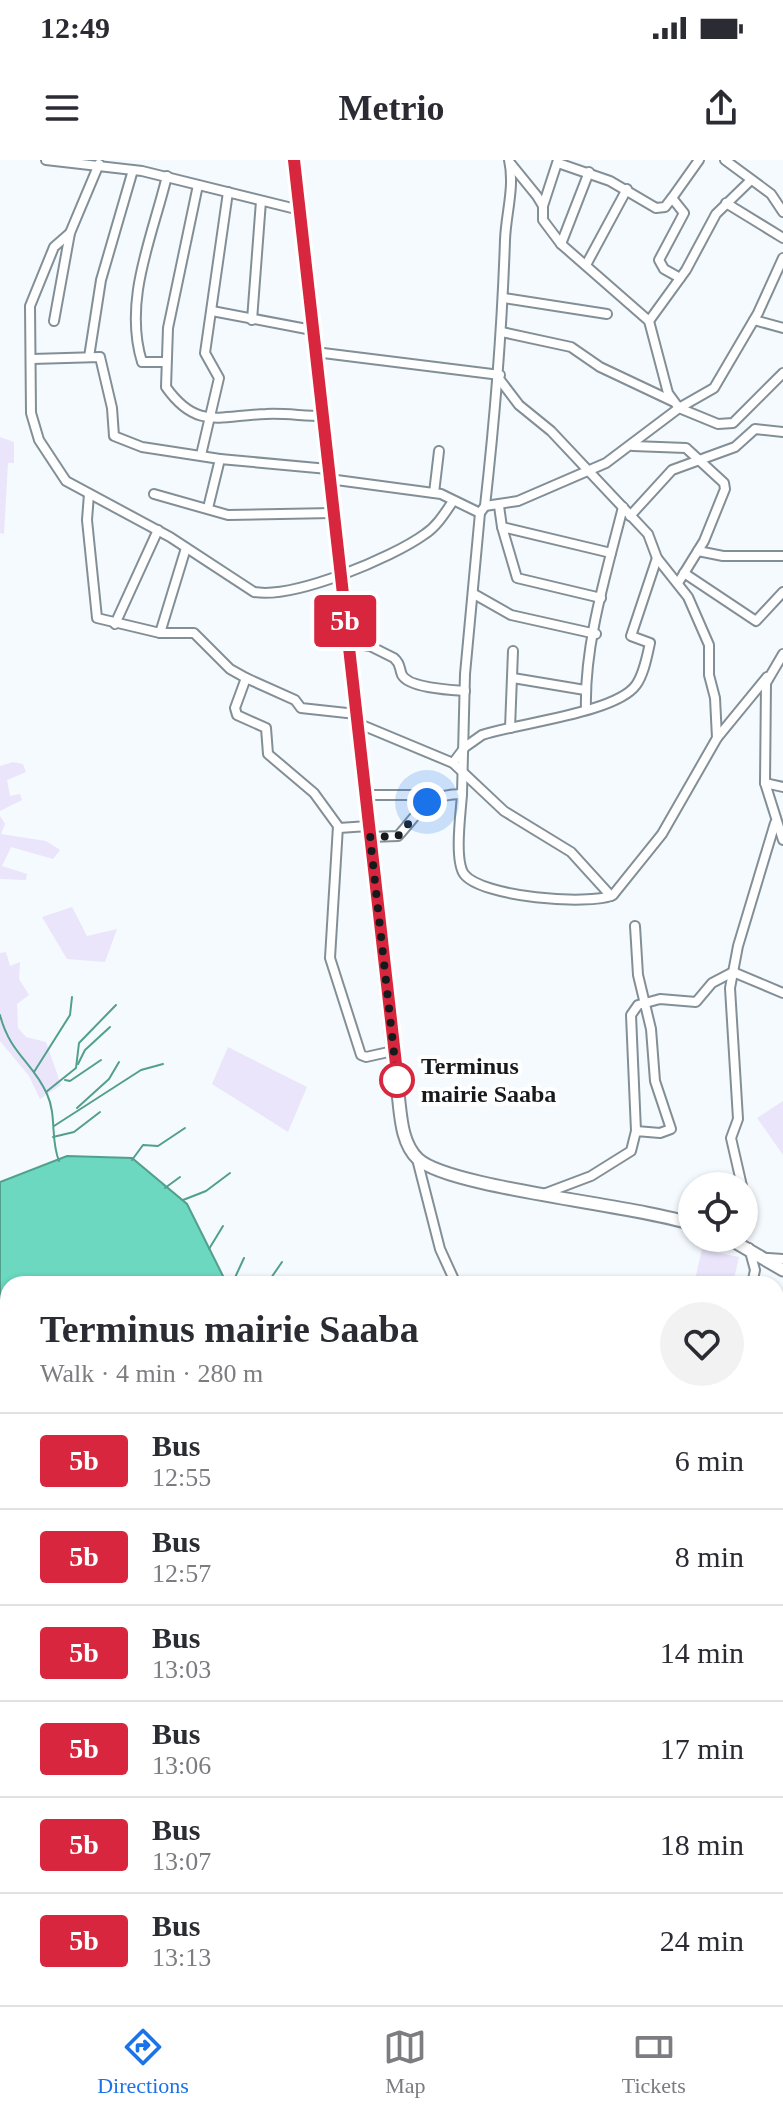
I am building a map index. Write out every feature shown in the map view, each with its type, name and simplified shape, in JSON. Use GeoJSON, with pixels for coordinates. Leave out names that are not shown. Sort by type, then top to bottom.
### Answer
{"type":"FeatureCollection","features":[{"type":"Feature","properties":{"kind":"street"},"geometry":{"type":"LineString","coordinates":[[46,160],[99,164],[167,176],[300,210]]}},
{"type":"Feature","properties":{"kind":"street"},"geometry":{"type":"LineString","coordinates":[[294,160],[401,1118],[408,1145],[417,1159],[440,1249],[452,1276]]}},
{"type":"Feature","properties":{"kind":"street"},"geometry":{"type":"LineString","coordinates":[[676,405],[662,374],[649,321],[561,244],[543,220],[543,206],[558,161],[627,189],[660,209],[672,198],[699,160]]}},
{"type":"Feature","properties":{"kind":"street"},"geometry":{"type":"LineString","coordinates":[[728,161],[771,194],[783,212]]}},
{"type":"Feature","properties":{"kind":"street"},"geometry":{"type":"LineString","coordinates":[[511,162],[543,206]]}},
{"type":"Feature","properties":{"kind":"street"},"geometry":{"type":"LineString","coordinates":[[511,162],[500,378],[482,509],[465,691],[461,867],[470,879],[503,891],[582,902],[611,896],[662,834],[717,738],[783,654]]}},
{"type":"Feature","properties":{"kind":"street"},"geometry":{"type":"LineString","coordinates":[[54,321],[70,233],[99,164]]}},
{"type":"Feature","properties":{"kind":"street"},"geometry":{"type":"LineString","coordinates":[[89,357],[101,280],[133,170]]}},
{"type":"Feature","properties":{"kind":"street"},"geometry":{"type":"LineString","coordinates":[[561,244],[589,172]]}},
{"type":"Feature","properties":{"kind":"street"},"geometry":{"type":"LineString","coordinates":[[164,362],[142,362],[133,319],[138,287],[167,176]]}},
{"type":"Feature","properties":{"kind":"street"},"geometry":{"type":"LineString","coordinates":[[649,321],[680,278],[726,203],[751,180]]}},
{"type":"Feature","properties":{"kind":"street"},"geometry":{"type":"LineString","coordinates":[[198,185],[168,328],[164,381],[176,401],[207,418],[217,420],[273,414],[322,416]]}},
{"type":"Feature","properties":{"kind":"street"},"geometry":{"type":"LineString","coordinates":[[586,265],[627,189]]}},
{"type":"Feature","properties":{"kind":"street"},"geometry":{"type":"LineString","coordinates":[[201,455],[219,374],[205,356],[228,192]]}},
{"type":"Feature","properties":{"kind":"street"},"geometry":{"type":"LineString","coordinates":[[672,198],[684,213],[659,260],[664,269],[680,278]]}},
{"type":"Feature","properties":{"kind":"street"},"geometry":{"type":"LineString","coordinates":[[252,320],[261,201]]}},
{"type":"Feature","properties":{"kind":"street"},"geometry":{"type":"LineString","coordinates":[[726,203],[783,238]]}},
{"type":"Feature","properties":{"kind":"street"},"geometry":{"type":"LineString","coordinates":[[70,233],[54,247],[30,306],[31,413],[39,440],[66,481],[158,530],[262,593],[291,589],[375,561],[426,533],[453,501]]}},
{"type":"Feature","properties":{"kind":"street"},"geometry":{"type":"LineString","coordinates":[[32,359],[102,359],[114,436],[142,447],[329,474],[434,493],[482,509],[518,501],[587,470],[633,446],[676,405],[714,388],[754,320],[783,258]]}},
{"type":"Feature","properties":{"kind":"street"},"geometry":{"type":"LineString","coordinates":[[504,298],[607,314]]}},
{"type":"Feature","properties":{"kind":"street"},"geometry":{"type":"LineString","coordinates":[[212,311],[312,330]]}},
{"type":"Feature","properties":{"kind":"street"},"geometry":{"type":"LineString","coordinates":[[754,320],[783,328]]}},
{"type":"Feature","properties":{"kind":"street"},"geometry":{"type":"LineString","coordinates":[[502,332],[571,347],[600,367],[718,424],[733,423],[778,384],[783,373]]}},
{"type":"Feature","properties":{"kind":"street"},"geometry":{"type":"LineString","coordinates":[[315,352],[500,378],[519,405],[551,431],[648,534],[657,558],[688,597],[709,645],[717,738]]}},
{"type":"Feature","properties":{"kind":"street"},"geometry":{"type":"LineString","coordinates":[[630,516],[667,474],[698,458],[735,447],[755,429],[783,432]]}},
{"type":"Feature","properties":{"kind":"street"},"geometry":{"type":"LineString","coordinates":[[633,446],[681,447],[698,458],[724,483],[725,489],[698,551],[678,583]]}},
{"type":"Feature","properties":{"kind":"street"},"geometry":{"type":"LineString","coordinates":[[434,493],[439,451]]}},
{"type":"Feature","properties":{"kind":"street"},"geometry":{"type":"LineString","coordinates":[[208,508],[220,459]]}},
{"type":"Feature","properties":{"kind":"street"},"geometry":{"type":"LineString","coordinates":[[89,494],[87,520],[93,556],[95,615],[115,624],[160,633],[194,633],[230,669],[295,700],[301,708],[356,719],[453,763],[495,804],[571,852],[611,896]]}},
{"type":"Feature","properties":{"kind":"street"},"geometry":{"type":"LineString","coordinates":[[154,494],[234,515],[333,513]]}},
{"type":"Feature","properties":{"kind":"street"},"geometry":{"type":"LineString","coordinates":[[499,506],[517,578],[601,598]]}},
{"type":"Feature","properties":{"kind":"street"},"geometry":{"type":"LineString","coordinates":[[586,709],[585,690],[601,598],[623,507]]}},
{"type":"Feature","properties":{"kind":"street"},"geometry":{"type":"LineString","coordinates":[[502,527],[611,553]]}},
{"type":"Feature","properties":{"kind":"street"},"geometry":{"type":"LineString","coordinates":[[115,624],[158,530]]}},
{"type":"Feature","properties":{"kind":"street"},"geometry":{"type":"LineString","coordinates":[[160,633],[186,548]]}},
{"type":"Feature","properties":{"kind":"street"},"geometry":{"type":"LineString","coordinates":[[698,551],[723,556],[783,556]]}},
{"type":"Feature","properties":{"kind":"street"},"geometry":{"type":"LineString","coordinates":[[453,763],[465,747],[482,735],[611,704],[637,684],[650,643],[631,636],[657,558]]}},
{"type":"Feature","properties":{"kind":"street"},"geometry":{"type":"LineString","coordinates":[[684,573],[756,621],[783,592]]}},
{"type":"Feature","properties":{"kind":"street"},"geometry":{"type":"LineString","coordinates":[[474,594],[511,615],[596,634]]}},
{"type":"Feature","properties":{"kind":"street"},"geometry":{"type":"LineString","coordinates":[[347,642],[370,646],[394,658],[400,663],[402,676],[410,680],[429,687],[465,691]]}},
{"type":"Feature","properties":{"kind":"street"},"geometry":{"type":"LineString","coordinates":[[510,728],[513,651]]}},
{"type":"Feature","properties":{"kind":"street"},"geometry":{"type":"LineString","coordinates":[[769,675],[765,783],[775,823],[783,840]]}},
{"type":"Feature","properties":{"kind":"street"},"geometry":{"type":"LineString","coordinates":[[246,678],[235,708],[237,715],[266,728],[268,754],[324,803],[339,828],[334,921],[329,942],[333,976],[361,1055],[366,1057],[393,1051]]}},
{"type":"Feature","properties":{"kind":"street"},"geometry":{"type":"LineString","coordinates":[[513,678],[585,690]]}},
{"type":"Feature","properties":{"kind":"street"},"geometry":{"type":"LineString","coordinates":[[765,783],[783,787]]}},
{"type":"Feature","properties":{"kind":"street"},"geometry":{"type":"LineString","coordinates":[[365,795],[462,794]]}},
{"type":"Feature","properties":{"kind":"street"},"geometry":{"type":"LineString","coordinates":[[339,828],[398,836],[427,802],[439,795]]}},
{"type":"Feature","properties":{"kind":"street"},"geometry":{"type":"LineString","coordinates":[[739,1172],[731,1138],[738,1119],[731,1011],[733,972],[775,823]]}},
{"type":"Feature","properties":{"kind":"street"},"geometry":{"type":"LineString","coordinates":[[635,926],[642,1001],[651,1029],[657,1091],[671,1125],[668,1132],[636,1131]]}},
{"type":"Feature","properties":{"kind":"street"},"geometry":{"type":"LineString","coordinates":[[733,972],[783,993]]}},
{"type":"Feature","properties":{"kind":"street"},"geometry":{"type":"LineString","coordinates":[[642,1001],[696,1002],[712,983],[733,972]]}},
{"type":"Feature","properties":{"kind":"street"},"geometry":{"type":"LineString","coordinates":[[546,1193],[591,1176],[631,1151],[636,1131],[631,1015],[642,1001]]}},
{"type":"Feature","properties":{"kind":"street"},"geometry":{"type":"LineString","coordinates":[[417,1159],[431,1168],[458,1176],[647,1211],[678,1220]]}},
{"type":"Feature","properties":{"kind":"street"},"geometry":{"type":"LineString","coordinates":[[758,1251],[783,1270]]}},
{"type":"Feature","properties":{"kind":"street"},"geometry":{"type":"LineString","coordinates":[[748,1252],[755,1270],[754,1276]]}},
{"type":"Feature","properties":{"kind":"street"},"geometry":{"type":"LineString","coordinates":[[768,1258],[783,1259]]}},
{"type":"Feature","properties":{"kind":"shaded area"},"geometry":{"type":"Polygon","coordinates":[[[0,437],[14,442],[14,463],[8,463],[4,534],[0,533],[0,437]]]}},
{"type":"Feature","properties":{"kind":"shaded area"},"geometry":{"type":"Polygon","coordinates":[[[13,762],[23,764],[26,772],[7,780],[10,796],[20,794],[22,800],[0,811],[0,766],[13,762]]]}},
{"type":"Feature","properties":{"kind":"shaded area"},"geometry":{"type":"Polygon","coordinates":[[[0,816],[5,824],[1,834],[46,841],[60,850],[53,859],[11,847],[2,866],[27,874],[26,880],[0,879],[0,816]]]}},
{"type":"Feature","properties":{"kind":"shaded area"},"geometry":{"type":"Polygon","coordinates":[[[72,907],[87,936],[117,929],[105,962],[67,959],[42,917],[72,907]]]}},
{"type":"Feature","properties":{"kind":"shaded area"},"geometry":{"type":"Polygon","coordinates":[[[6,952],[10,966],[20,962],[19,979],[29,995],[17,1004],[18,1028],[26,1037],[46,1042],[61,1085],[40,1099],[29,1076],[0,1041],[0,953],[6,952]]]}},
{"type":"Feature","properties":{"kind":"shaded area"},"geometry":{"type":"Polygon","coordinates":[[[228,1047],[307,1087],[288,1132],[212,1084],[228,1047]]]}},
{"type":"Feature","properties":{"kind":"shaded area"},"geometry":{"type":"Polygon","coordinates":[[[783,1101],[783,1155],[757,1118],[783,1101]]]}},
{"type":"Feature","properties":{"kind":"shaded area"},"geometry":{"type":"Polygon","coordinates":[[[67,1156],[132,1158],[187,1204],[223,1276],[0,1276],[0,1182],[67,1156]]]}},
{"type":"Feature","properties":{"kind":"shaded area"},"geometry":{"type":"Polygon","coordinates":[[[701,1252],[739,1257],[735,1276],[696,1276],[701,1252]]]}},
{"type":"Feature","properties":{"kind":"waterway"},"geometry":{"type":"LineString","coordinates":[[34,1072],[70,1015],[72,997]]}},
{"type":"Feature","properties":{"kind":"waterway"},"geometry":{"type":"LineString","coordinates":[[46,1092],[76,1068],[79,1043],[116,1005]]}},
{"type":"Feature","properties":{"kind":"waterway"},"geometry":{"type":"LineString","coordinates":[[0,1015],[10,1039],[47,1094],[59,1161]]}},
{"type":"Feature","properties":{"kind":"waterway"},"geometry":{"type":"LineString","coordinates":[[78,1064],[85,1050],[110,1027]]}},
{"type":"Feature","properties":{"kind":"waterway"},"geometry":{"type":"LineString","coordinates":[[65,1080],[70,1081],[101,1060]]}},
{"type":"Feature","properties":{"kind":"waterway"},"geometry":{"type":"LineString","coordinates":[[77,1108],[109,1079],[119,1062]]}},
{"type":"Feature","properties":{"kind":"waterway"},"geometry":{"type":"LineString","coordinates":[[54,1126],[141,1070],[163,1064]]}},
{"type":"Feature","properties":{"kind":"waterway"},"geometry":{"type":"LineString","coordinates":[[53,1137],[74,1132],[100,1112]]}},
{"type":"Feature","properties":{"kind":"waterway"},"geometry":{"type":"LineString","coordinates":[[132,1160],[143,1145],[158,1146],[185,1128]]}},
{"type":"Feature","properties":{"kind":"waterway"},"geometry":{"type":"LineString","coordinates":[[183,1200],[206,1191],[230,1173]]}},
{"type":"Feature","properties":{"kind":"waterway"},"geometry":{"type":"LineString","coordinates":[[165,1188],[180,1177]]}},
{"type":"Feature","properties":{"kind":"waterway"},"geometry":{"type":"LineString","coordinates":[[209,1249],[223,1226]]}},
{"type":"Feature","properties":{"kind":"waterway"},"geometry":{"type":"LineString","coordinates":[[236,1276],[244,1258]]}},
{"type":"Feature","properties":{"kind":"waterway"},"geometry":{"type":"LineString","coordinates":[[272,1276],[282,1262]]}},
{"type":"Feature","properties":{"kind":"bus line","name":"5b"},"geometry":{"type":"LineString","coordinates":[[294,160],[398,1082]]}},
{"type":"Feature","properties":{"kind":"place","name":"Terminus mairie Saaba"},"geometry":{"type":"Point","coordinates":[397,1080]}},
{"type":"Feature","properties":{"kind":"route"},"geometry":{"type":"LineString","coordinates":[[397,1080],[370,837],[398,836],[427,802]]}}]}
